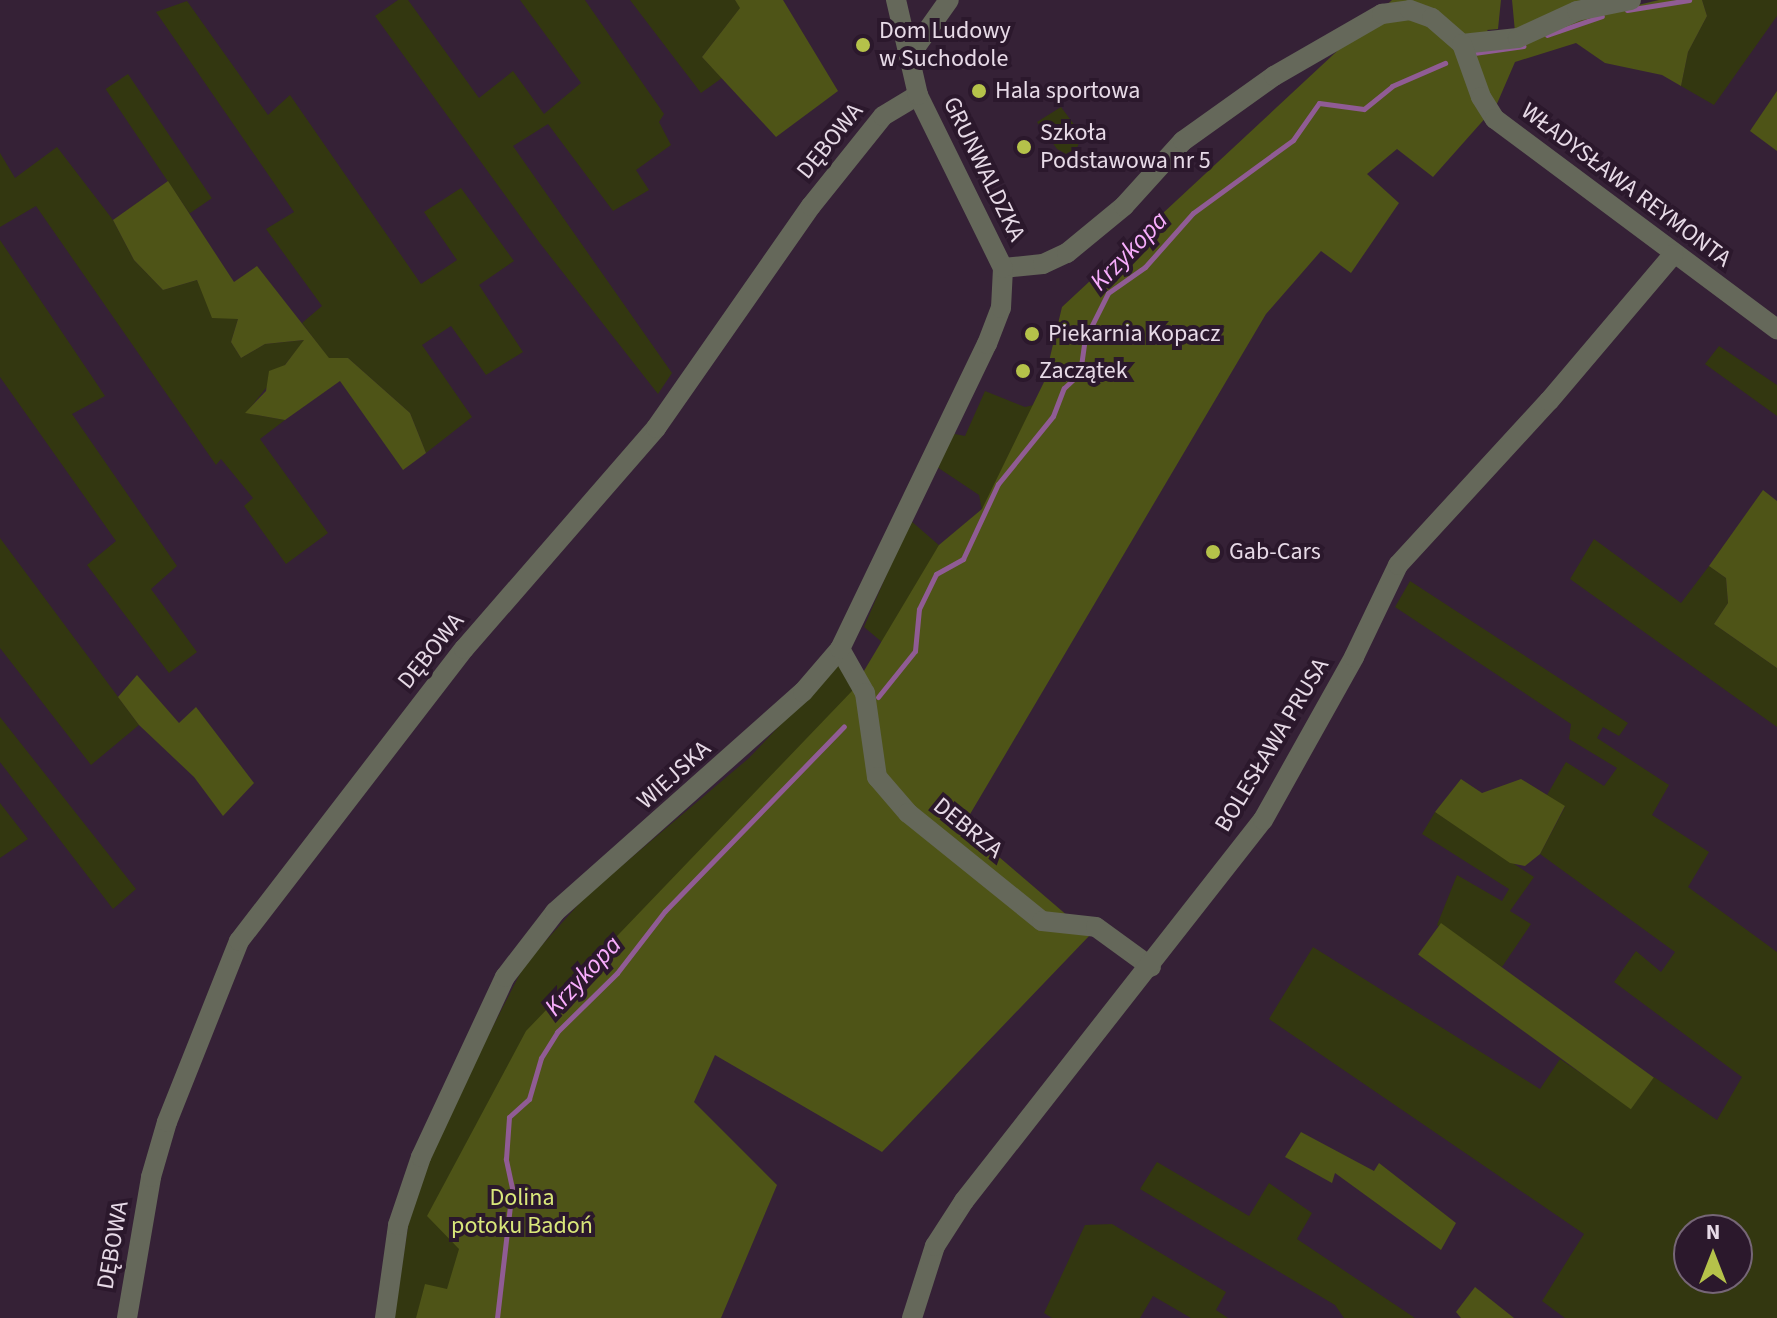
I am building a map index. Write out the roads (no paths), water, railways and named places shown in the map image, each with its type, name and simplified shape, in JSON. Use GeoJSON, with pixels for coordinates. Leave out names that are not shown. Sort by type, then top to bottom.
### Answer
{"type":"FeatureCollection","features":[{"type":"Feature","properties":{"kind":"street","name":"GRUNWALDZKA"},"geometry":{"type":"LineString","coordinates":[[896,0],[918,95],[1003,268]]}},
{"type":"Feature","properties":{"kind":"street"},"geometry":{"type":"LineString","coordinates":[[910,55],[949,0]]}},
{"type":"Feature","properties":{"kind":"street"},"geometry":{"type":"LineString","coordinates":[[1462,44],[1518,38],[1577,11],[1631,0]]}},
{"type":"Feature","properties":{"kind":"street","name":"WŁADYSŁAWA REYMONTA"},"geometry":{"type":"LineString","coordinates":[[1003,268],[1043,264],[1067,253],[1124,206],[1183,141],[1274,76],[1382,14],[1410,10],[1432,18],[1462,44],[1481,97],[1495,119],[1673,255],[1777,329]]}},
{"type":"Feature","properties":{"kind":"street","name":"DĘBOWA"},"geometry":{"type":"LineString","coordinates":[[127,1318],[151,1177],[167,1122],[239,941],[464,649],[656,428],[811,206],[874,127],[918,95]]}},
{"type":"Feature","properties":{"kind":"street","name":"BOLESŁAWA PRUSA"},"geometry":{"type":"LineString","coordinates":[[912,1318],[935,1246],[964,1201],[1151,967],[1263,820],[1354,657],[1398,565],[1549,401],[1673,255]]}},
{"type":"Feature","properties":{"kind":"street","name":"WIEJSKA"},"geometry":{"type":"LineString","coordinates":[[385,1318],[398,1225],[421,1157],[505,977],[555,912],[770,723],[840,649],[987,344],[1001,308],[1003,268]]}},
{"type":"Feature","properties":{"kind":"street","name":"DEBRZA"},"geometry":{"type":"LineString","coordinates":[[840,649],[865,693],[877,777],[908,813],[1042,921],[1096,927],[1151,967]]}},
{"type":"Feature","properties":{"kind":"waterway","name":"Krzykopa"},"geometry":{"type":"LineString","coordinates":[[1627,10],[1689,0]]}},
{"type":"Feature","properties":{"kind":"waterway","name":"Krzykopa"},"geometry":{"type":"LineString","coordinates":[[1547,35],[1602,16]]}},
{"type":"Feature","properties":{"kind":"waterway","name":"Krzykopa"},"geometry":{"type":"LineString","coordinates":[[1474,53],[1524,46]]}},
{"type":"Feature","properties":{"kind":"waterway","name":"Krzykopa"},"geometry":{"type":"LineString","coordinates":[[878,697],[915,651],[919,609],[936,574],[963,559],[998,484],[1053,416],[1064,388],[1080,373],[1085,339],[1108,293],[1145,267],[1193,213],[1293,140],[1319,103],[1364,109],[1392,86],[1445,63]]}},
{"type":"Feature","properties":{"kind":"waterway","name":"Krzykopa"},"geometry":{"type":"LineString","coordinates":[[497,1318],[512,1188],[506,1159],[509,1117],[529,1099],[541,1058],[557,1032],[617,973],[665,911],[844,726]]}},
{"type":"Feature","properties":{"kind":"place","name":"Dom Ludowy w Suchodole"},"geometry":{"type":"Point","coordinates":[863,45]}},
{"type":"Feature","properties":{"kind":"place","name":"Hala sportowa"},"geometry":{"type":"Point","coordinates":[979,91]}},
{"type":"Feature","properties":{"kind":"place","name":"Szkoła Podstawowa nr 5"},"geometry":{"type":"Point","coordinates":[1024,147]}},
{"type":"Feature","properties":{"kind":"place","name":"Piekarnia Kopacz"},"geometry":{"type":"Point","coordinates":[1032,334]}},
{"type":"Feature","properties":{"kind":"place","name":"Zaczątek"},"geometry":{"type":"Point","coordinates":[1023,371]}},
{"type":"Feature","properties":{"kind":"place","name":"Gab-Cars"},"geometry":{"type":"Point","coordinates":[1213,552]}},
{"type":"Feature","properties":{"kind":"park label","name":"Dolina potoku Badoń"},"geometry":{"type":"Point","coordinates":[522,1212]}}]}
